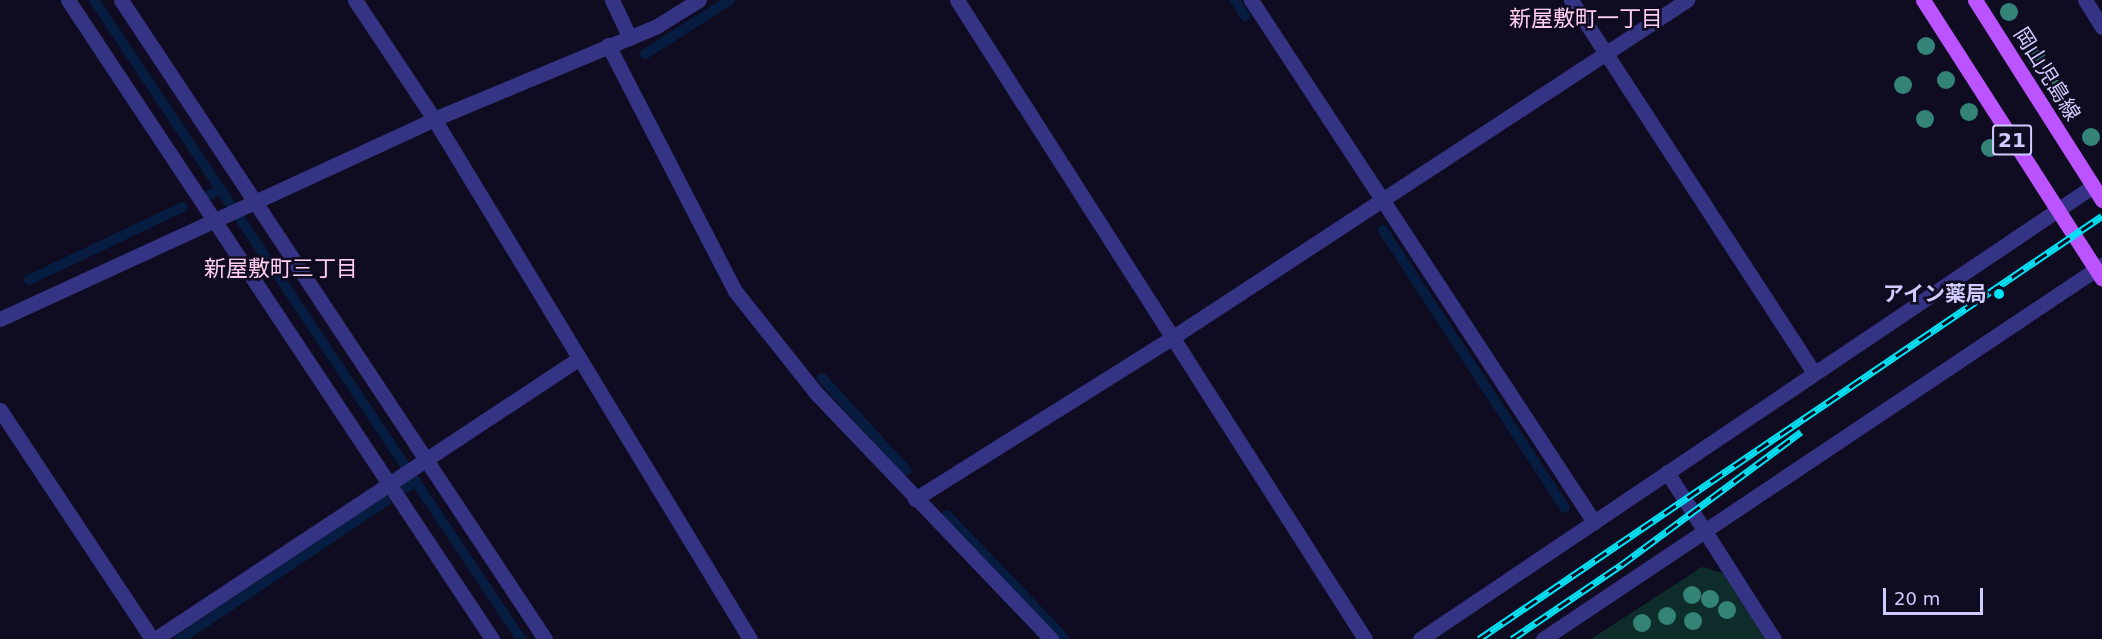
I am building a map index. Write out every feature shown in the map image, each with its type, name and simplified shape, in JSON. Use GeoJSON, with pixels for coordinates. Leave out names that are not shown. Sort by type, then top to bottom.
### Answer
{"type":"FeatureCollection","features":[{"type":"Feature","properties":{"kind":"main road","name":"21"},"geometry":{"type":"LineString","coordinates":[[1923,0],[2056,210],[2100,271]]}},
{"type":"Feature","properties":{"kind":"main road","name":"岡山児島線"},"geometry":{"type":"LineString","coordinates":[[1975,0],[2102,200]]}},
{"type":"Feature","properties":{"kind":"street"},"geometry":{"type":"LineString","coordinates":[[68,0],[219,218],[394,481],[492,639]]}},
{"type":"Feature","properties":{"kind":"street"},"geometry":{"type":"LineString","coordinates":[[121,0],[250,203],[545,639]]}},
{"type":"Feature","properties":{"kind":"street"},"geometry":{"type":"LineString","coordinates":[[355,0],[434,119],[750,639]]}},
{"type":"Feature","properties":{"kind":"street"},"geometry":{"type":"LineString","coordinates":[[612,0],[630,38]]}},
{"type":"Feature","properties":{"kind":"street"},"geometry":{"type":"LineString","coordinates":[[0,319],[434,119],[657,26],[699,0]]}},
{"type":"Feature","properties":{"kind":"street"},"geometry":{"type":"LineString","coordinates":[[957,0],[1365,639]]}},
{"type":"Feature","properties":{"kind":"street"},"geometry":{"type":"LineString","coordinates":[[1251,0],[1380,201],[1594,522]]}},
{"type":"Feature","properties":{"kind":"street"},"geometry":{"type":"LineString","coordinates":[[1571,0],[1814,373]]}},
{"type":"Feature","properties":{"kind":"street"},"geometry":{"type":"LineString","coordinates":[[915,499],[1173,337],[1687,0]]}},
{"type":"Feature","properties":{"kind":"street"},"geometry":{"type":"LineString","coordinates":[[2085,0],[2102,27]]}},
{"type":"Feature","properties":{"kind":"street"},"geometry":{"type":"LineString","coordinates":[[608,45],[735,291],[817,394],[1051,639]]}},
{"type":"Feature","properties":{"kind":"street"},"geometry":{"type":"LineString","coordinates":[[1420,639],[2093,186]]}},
{"type":"Feature","properties":{"kind":"street"},"geometry":{"type":"LineString","coordinates":[[1543,639],[2100,271]]}},
{"type":"Feature","properties":{"kind":"street"},"geometry":{"type":"LineString","coordinates":[[0,411],[153,639],[578,359]]}},
{"type":"Feature","properties":{"kind":"street"},"geometry":{"type":"LineString","coordinates":[[1667,472],[1774,639]]}},
{"type":"Feature","properties":{"kind":"green space"},"geometry":{"type":"Polygon","coordinates":[[[1702,567],[1723,573],[1765,639],[1591,639],[1702,567]]]}},
{"type":"Feature","properties":{"kind":"waterway"},"geometry":{"type":"LineString","coordinates":[[94,0],[521,639]]}},
{"type":"Feature","properties":{"kind":"waterway"},"geometry":{"type":"LineString","coordinates":[[645,54],[730,0]]}},
{"type":"Feature","properties":{"kind":"waterway"},"geometry":{"type":"LineString","coordinates":[[1235,0],[1245,16]]}},
{"type":"Feature","properties":{"kind":"waterway"},"geometry":{"type":"LineString","coordinates":[[209,195],[221,189]]}},
{"type":"Feature","properties":{"kind":"waterway"},"geometry":{"type":"LineString","coordinates":[[29,280],[183,207]]}},
{"type":"Feature","properties":{"kind":"waterway"},"geometry":{"type":"LineString","coordinates":[[1383,230],[1565,508]]}},
{"type":"Feature","properties":{"kind":"waterway"},"geometry":{"type":"LineString","coordinates":[[822,378],[906,470]]}},
{"type":"Feature","properties":{"kind":"waterway"},"geometry":{"type":"LineString","coordinates":[[406,488],[416,481]]}},
{"type":"Feature","properties":{"kind":"waterway"},"geometry":{"type":"LineString","coordinates":[[180,639],[386,501]]}},
{"type":"Feature","properties":{"kind":"waterway"},"geometry":{"type":"LineString","coordinates":[[947,515],[1065,639]]}},
{"type":"Feature","properties":{"kind":"railway"},"geometry":{"type":"LineString","coordinates":[[1479,639],[2102,216]]}},
{"type":"Feature","properties":{"kind":"railway"},"geometry":{"type":"LineString","coordinates":[[1512,639],[1621,565],[1801,432]]}},
{"type":"Feature","properties":{"kind":"place","name":"アイン薬局"},"geometry":{"type":"Point","coordinates":[1999,294]}},
{"type":"Feature","properties":{"kind":"district","name":"新屋敷町一丁目"},"geometry":{"type":"Point","coordinates":[1586,19]}},
{"type":"Feature","properties":{"kind":"district","name":"新屋敷町三丁目"},"geometry":{"type":"Point","coordinates":[281,269]}}]}
